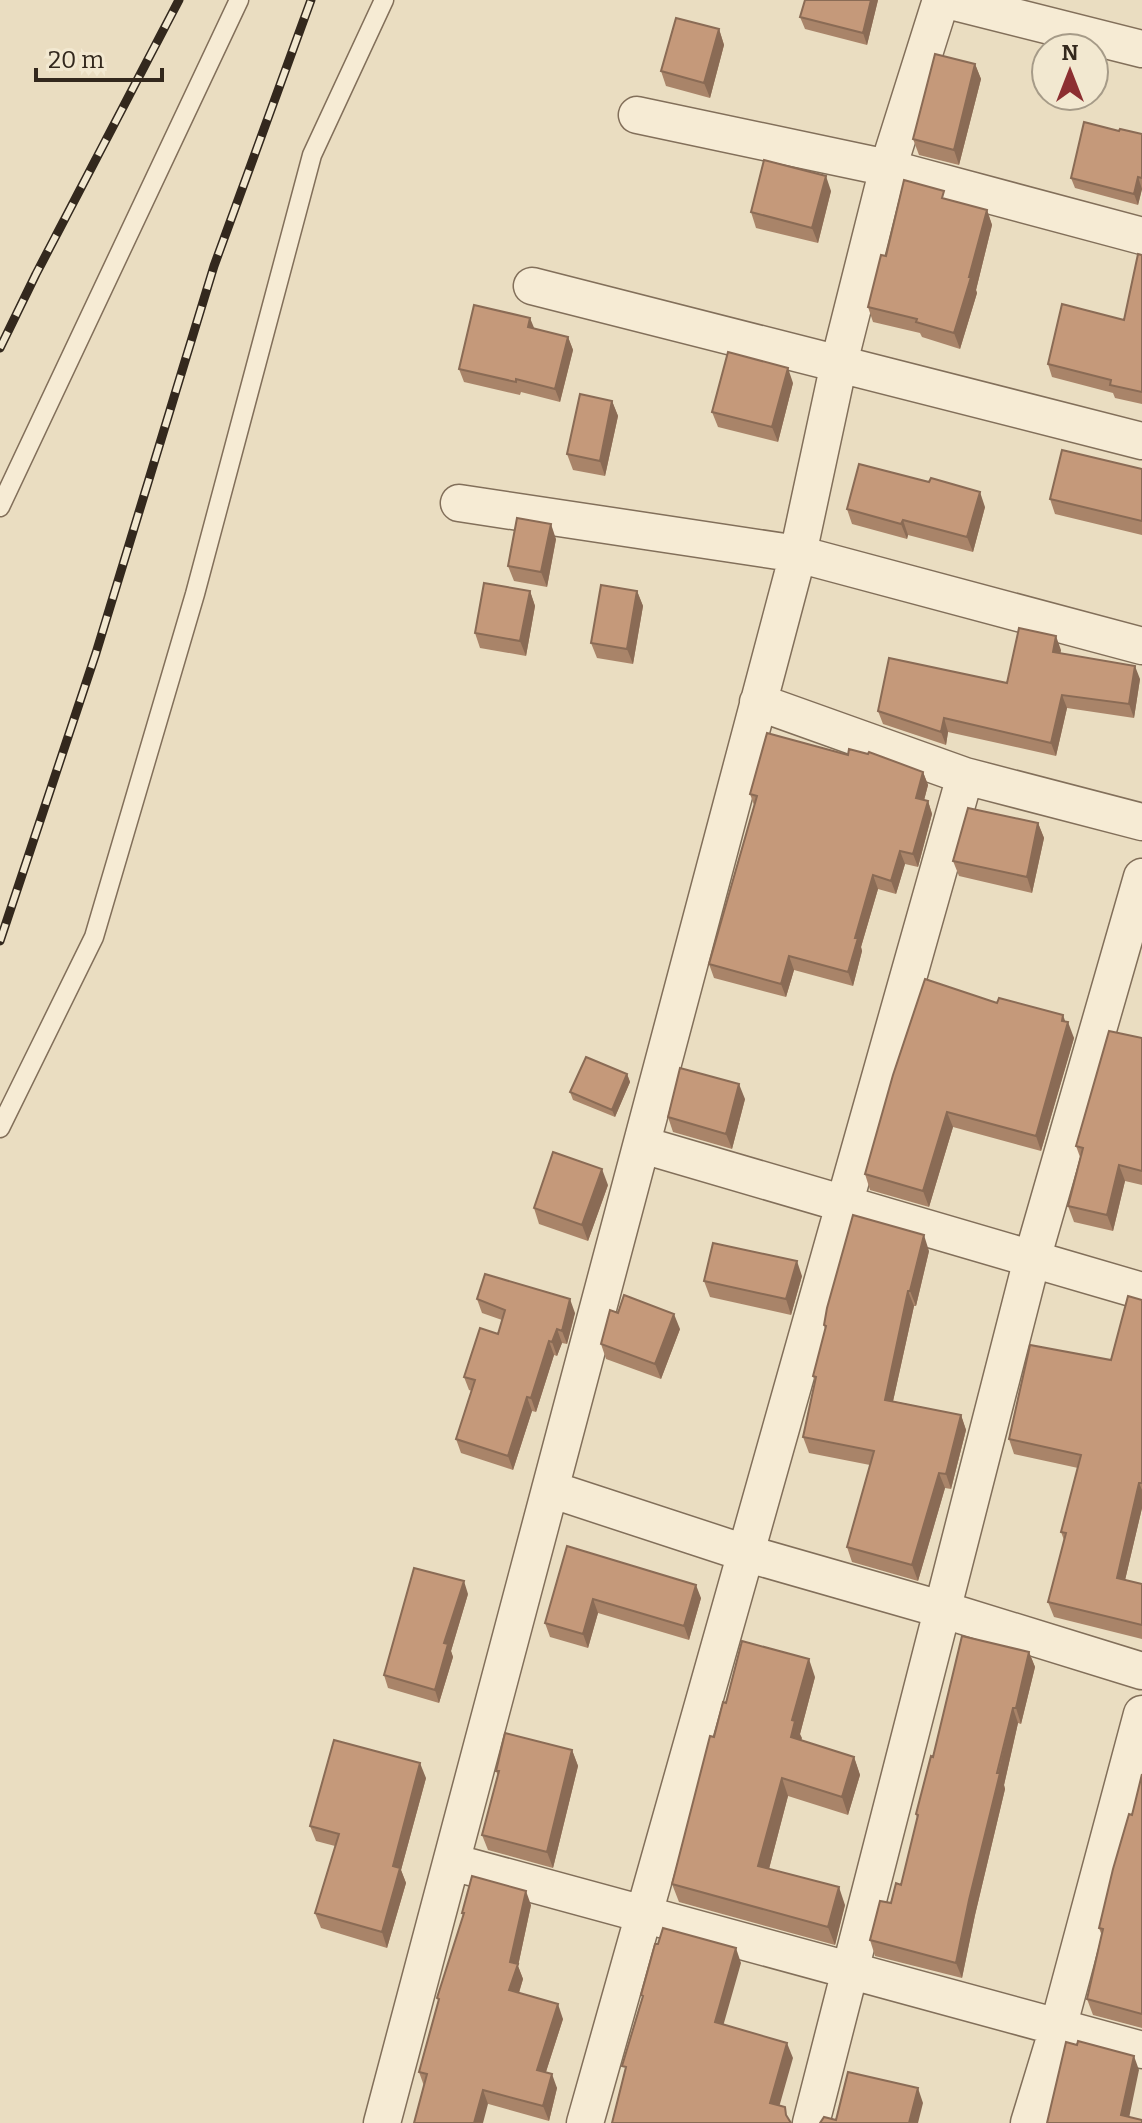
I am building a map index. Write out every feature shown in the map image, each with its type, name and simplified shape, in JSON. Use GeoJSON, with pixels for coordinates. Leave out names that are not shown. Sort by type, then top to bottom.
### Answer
{"type":"FeatureCollection","features":[{"type":"Feature","properties":{"kind":"street"},"geometry":{"type":"LineString","coordinates":[[382,2123],[798,554],[839,363],[888,168],[941,0]]}},
{"type":"Feature","properties":{"kind":"street"},"geometry":{"type":"LineString","coordinates":[[947,0],[1142,49]]}},
{"type":"Feature","properties":{"kind":"street"},"geometry":{"type":"LineString","coordinates":[[637,115],[888,168],[1142,236]]}},
{"type":"Feature","properties":{"kind":"street"},"geometry":{"type":"LineString","coordinates":[[532,286],[1142,441]]}},
{"type":"Feature","properties":{"kind":"street"},"geometry":{"type":"LineString","coordinates":[[459,503],[798,554],[1142,646]]}},
{"type":"Feature","properties":{"kind":"street"},"geometry":{"type":"LineString","coordinates":[[758,702],[965,776],[1142,822]]}},
{"type":"Feature","properties":{"kind":"street"},"geometry":{"type":"LineString","coordinates":[[585,2123],[965,776]]}},
{"type":"Feature","properties":{"kind":"street"},"geometry":{"type":"LineString","coordinates":[[811,2123],[1032,1259],[1142,877]]}},
{"type":"Feature","properties":{"kind":"street"},"geometry":{"type":"LineString","coordinates":[[643,1145],[1142,1291]]}},
{"type":"Feature","properties":{"kind":"street"},"geometry":{"type":"LineString","coordinates":[[550,1489],[745,1553],[1142,1671]]}},
{"type":"Feature","properties":{"kind":"street"},"geometry":{"type":"LineString","coordinates":[[1029,2123],[1058,2028],[1142,1714]]}},
{"type":"Feature","properties":{"kind":"street"},"geometry":{"type":"LineString","coordinates":[[452,1862],[1142,2050]]}},
{"type":"Feature","properties":{"kind":"lane"},"geometry":{"type":"LineString","coordinates":[[0,507],[239,0]]}},
{"type":"Feature","properties":{"kind":"lane"},"geometry":{"type":"LineString","coordinates":[[0,1128],[94,937],[199,579],[312,155],[384,0]]}},
{"type":"Feature","properties":{"kind":"building"},"geometry":{"type":"Polygon","coordinates":[[[805,0],[871,0],[863,33],[800,17],[805,0]]]}},
{"type":"Feature","properties":{"kind":"building"},"geometry":{"type":"Polygon","coordinates":[[[676,18],[719,29],[704,83],[661,71],[676,18]]]}},
{"type":"Feature","properties":{"kind":"building"},"geometry":{"type":"Polygon","coordinates":[[[935,54],[975,64],[954,150],[913,139],[935,54]]]}},
{"type":"Feature","properties":{"kind":"building"},"geometry":{"type":"Polygon","coordinates":[[[1084,122],[1142,134],[1142,178],[1138,177],[1134,194],[1071,178],[1084,122]]]}},
{"type":"Feature","properties":{"kind":"building"},"geometry":{"type":"Polygon","coordinates":[[[764,160],[826,176],[812,228],[751,212],[764,160]]]}},
{"type":"Feature","properties":{"kind":"building"},"geometry":{"type":"Polygon","coordinates":[[[904,180],[944,191],[942,198],[987,210],[954,333],[916,322],[917,319],[868,307],[881,255],[886,256],[904,180]]]}},
{"type":"Feature","properties":{"kind":"building"},"geometry":{"type":"Polygon","coordinates":[[[1138,254],[1142,255],[1142,392],[1110,385],[1111,380],[1048,364],[1062,304],[1124,320],[1138,254]]]}},
{"type":"Feature","properties":{"kind":"building"},"geometry":{"type":"Polygon","coordinates":[[[474,305],[530,318],[528,327],[568,337],[555,389],[459,369],[474,305]]]}},
{"type":"Feature","properties":{"kind":"building"},"geometry":{"type":"Polygon","coordinates":[[[728,352],[788,368],[772,427],[712,412],[728,352]]]}},
{"type":"Feature","properties":{"kind":"building"},"geometry":{"type":"Polygon","coordinates":[[[580,394],[612,401],[600,461],[567,454],[580,394]]]}},
{"type":"Feature","properties":{"kind":"building"},"geometry":{"type":"Polygon","coordinates":[[[1062,450],[1142,469],[1142,521],[1050,499],[1062,450]]]}},
{"type":"Feature","properties":{"kind":"building"},"geometry":{"type":"Polygon","coordinates":[[[859,464],[929,482],[931,478],[980,492],[967,537],[847,509],[859,464]]]}},
{"type":"Feature","properties":{"kind":"building"},"geometry":{"type":"Polygon","coordinates":[[[517,518],[551,524],[541,572],[508,566],[517,518]]]}},
{"type":"Feature","properties":{"kind":"building"},"geometry":{"type":"Polygon","coordinates":[[[484,583],[530,591],[520,641],[475,633],[484,583]]]}},
{"type":"Feature","properties":{"kind":"building"},"geometry":{"type":"Polygon","coordinates":[[[601,585],[637,591],[627,649],[591,643],[601,585]]]}},
{"type":"Feature","properties":{"kind":"building"},"geometry":{"type":"Polygon","coordinates":[[[1019,628],[1056,636],[1053,652],[1135,666],[1129,704],[1062,695],[1051,743],[944,718],[941,732],[878,711],[889,658],[1007,683],[1019,628]]]}},
{"type":"Feature","properties":{"kind":"building"},"geometry":{"type":"Polygon","coordinates":[[[767,733],[848,755],[849,749],[869,752],[923,772],[916,798],[928,801],[913,854],[900,851],[891,881],[873,875],[848,972],[789,956],[781,984],[709,964],[757,796],[750,794],[767,733]]]}},
{"type":"Feature","properties":{"kind":"building"},"geometry":{"type":"Polygon","coordinates":[[[968,808],[1038,823],[1027,877],[953,861],[968,808]]]}},
{"type":"Feature","properties":{"kind":"building"},"geometry":{"type":"Polygon","coordinates":[[[925,979],[997,1003],[999,998],[1063,1015],[1062,1021],[1068,1022],[1036,1136],[947,1112],[923,1191],[865,1174],[925,979]]]}},
{"type":"Feature","properties":{"kind":"building"},"geometry":{"type":"Polygon","coordinates":[[[1109,1031],[1142,1038],[1142,1171],[1119,1165],[1107,1215],[1068,1206],[1083,1148],[1076,1146],[1109,1031]]]}},
{"type":"Feature","properties":{"kind":"building"},"geometry":{"type":"Polygon","coordinates":[[[586,1057],[627,1074],[612,1110],[570,1092],[586,1057]]]}},
{"type":"Feature","properties":{"kind":"building"},"geometry":{"type":"Polygon","coordinates":[[[680,1068],[739,1084],[726,1134],[668,1117],[680,1068]]]}},
{"type":"Feature","properties":{"kind":"building"},"geometry":{"type":"Polygon","coordinates":[[[553,1152],[602,1169],[582,1225],[534,1208],[553,1152]]]}},
{"type":"Feature","properties":{"kind":"building"},"geometry":{"type":"Polygon","coordinates":[[[853,1215],[924,1235],[908,1291],[885,1400],[961,1415],[946,1474],[939,1473],[912,1565],[847,1547],[874,1451],[803,1437],[827,1308],[853,1215]]]}},
{"type":"Feature","properties":{"kind":"building"},"geometry":{"type":"Polygon","coordinates":[[[713,1243],[797,1261],[786,1299],[704,1281],[713,1243]]]}},
{"type":"Feature","properties":{"kind":"building"},"geometry":{"type":"Polygon","coordinates":[[[485,1274],[570,1299],[562,1331],[557,1329],[552,1342],[549,1341],[508,1456],[456,1439],[475,1380],[464,1377],[480,1328],[498,1334],[505,1310],[477,1299],[485,1274]]]}},
{"type":"Feature","properties":{"kind":"building"},"geometry":{"type":"Polygon","coordinates":[[[624,1295],[674,1314],[655,1364],[601,1344],[610,1310],[618,1313],[624,1295]]]}},
{"type":"Feature","properties":{"kind":"building"},"geometry":{"type":"Polygon","coordinates":[[[1128,1296],[1142,1300],[1142,1483],[1139,1483],[1117,1578],[1142,1584],[1142,1625],[1048,1602],[1066,1533],[1061,1532],[1081,1455],[1009,1439],[1030,1345],[1111,1360],[1128,1296]]]}},
{"type":"Feature","properties":{"kind":"building"},"geometry":{"type":"Polygon","coordinates":[[[567,1546],[696,1585],[684,1626],[593,1599],[583,1634],[545,1623],[567,1546]]]}},
{"type":"Feature","properties":{"kind":"building"},"geometry":{"type":"Polygon","coordinates":[[[414,1568],[464,1581],[444,1643],[448,1644],[435,1690],[384,1675],[414,1568]]]}},
{"type":"Feature","properties":{"kind":"building"},"geometry":{"type":"Polygon","coordinates":[[[962,1636],[1029,1652],[997,1773],[1000,1773],[956,1963],[870,1940],[880,1901],[891,1903],[896,1883],[901,1885],[962,1636]]]}},
{"type":"Feature","properties":{"kind":"building"},"geometry":{"type":"Polygon","coordinates":[[[742,1641],[809,1659],[792,1720],[795,1721],[791,1737],[854,1757],[842,1797],[782,1778],[758,1866],[839,1887],[828,1927],[672,1884],[710,1736],[714,1737],[723,1702],[726,1703],[742,1641]]]}},
{"type":"Feature","properties":{"kind":"building"},"geometry":{"type":"Polygon","coordinates":[[[505,1733],[572,1750],[547,1852],[482,1835],[499,1771],[496,1771],[505,1733]]]}},
{"type":"Feature","properties":{"kind":"building"},"geometry":{"type":"Polygon","coordinates":[[[334,1740],[420,1763],[393,1866],[400,1868],[382,1932],[315,1913],[339,1834],[310,1826],[334,1740]]]}},
{"type":"Feature","properties":{"kind":"building"},"geometry":{"type":"Polygon","coordinates":[[[1142,1774],[1142,2014],[1087,1999],[1113,1869],[1129,1814],[1132,1815],[1142,1774]]]}},
{"type":"Feature","properties":{"kind":"building"},"geometry":{"type":"Polygon","coordinates":[[[472,1876],[526,1891],[510,1962],[518,1964],[509,1990],[558,2004],[537,2070],[552,2074],[543,2106],[483,2090],[474,2123],[414,2123],[427,2074],[419,2072],[472,1876]]]}},
{"type":"Feature","properties":{"kind":"building"},"geometry":{"type":"Polygon","coordinates":[[[663,1928],[736,1948],[715,2022],[787,2043],[770,2103],[785,2107],[791,2123],[612,2123],[626,2067],[622,2066],[655,1944],[658,1944],[663,1928]]]}},
{"type":"Feature","properties":{"kind":"building"},"geometry":{"type":"Polygon","coordinates":[[[1078,2041],[1134,2056],[1121,2115],[1142,2120],[1142,2123],[1047,2123],[1066,2042],[1077,2045],[1078,2041]]]}},
{"type":"Feature","properties":{"kind":"building"},"geometry":{"type":"Polygon","coordinates":[[[848,2072],[918,2088],[909,2123],[820,2123],[824,2117],[836,2120],[848,2072]]]}},
{"type":"Feature","properties":{"kind":"railway"},"geometry":{"type":"LineString","coordinates":[[0,348],[179,0]]}},
{"type":"Feature","properties":{"kind":"railway"},"geometry":{"type":"LineString","coordinates":[[0,941],[96,653],[214,266],[311,0]]}}]}
